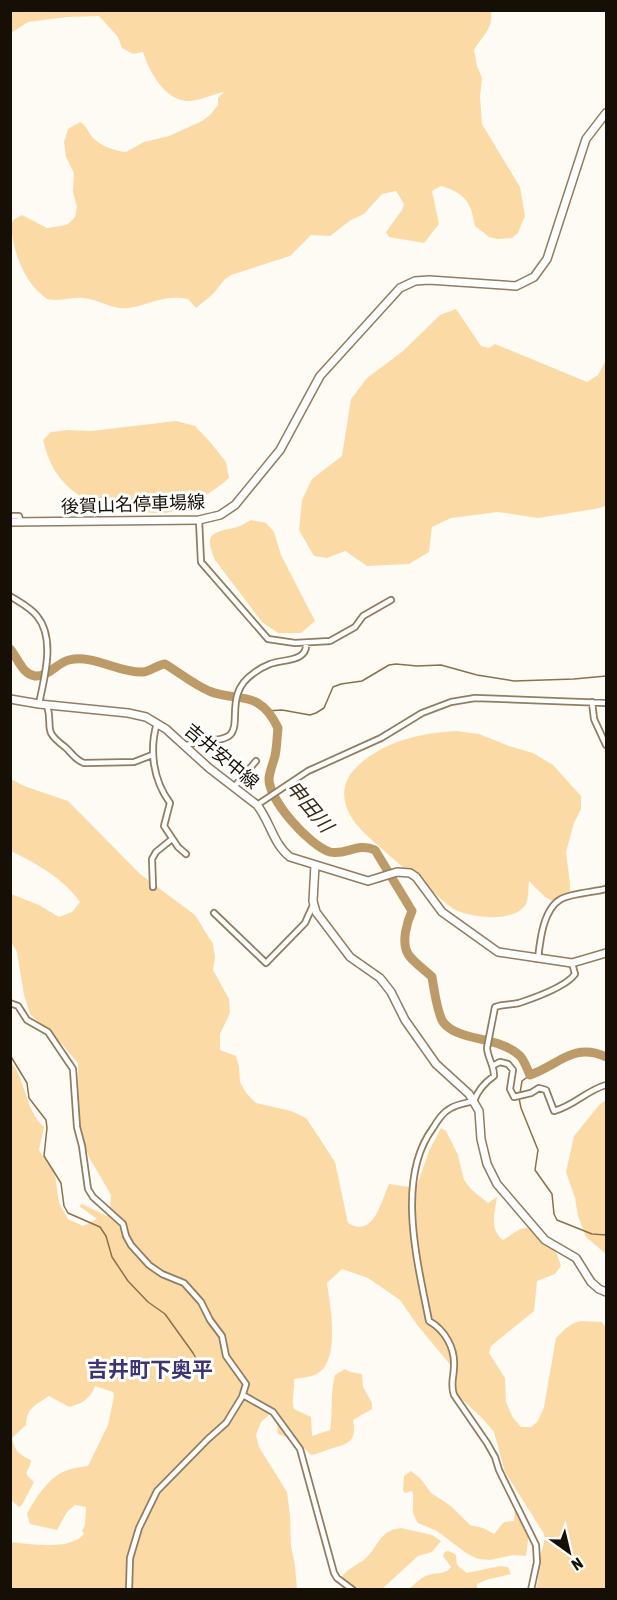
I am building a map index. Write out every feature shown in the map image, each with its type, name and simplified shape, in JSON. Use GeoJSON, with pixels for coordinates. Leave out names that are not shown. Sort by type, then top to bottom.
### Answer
{"type":"FeatureCollection","features":[{"type":"Feature","properties":{"kind":"main road","name":"後賀山名停車場線"},"geometry":{"type":"LineString","coordinates":[[10,522],[199,520],[220,515],[235,505],[280,450],[320,376],[400,288],[415,280],[429,279],[516,286],[534,277],[547,260],[586,139],[606,113]]}},
{"type":"Feature","properties":{"kind":"main road","name":"吉井安中線"},"geometry":{"type":"LineString","coordinates":[[10,699],[128,712],[146,717],[158,723],[234,787],[260,803],[262,812],[283,852],[290,857],[368,881],[404,871],[416,877],[442,912],[498,952],[538,959]]}},
{"type":"Feature","properties":{"kind":"main road"},"geometry":{"type":"LineString","coordinates":[[315,865],[314,903],[316,912],[350,957],[380,978],[391,992],[405,1020],[436,1064],[474,1101],[478,1111],[487,1164],[497,1184],[545,1240],[576,1258],[591,1282],[606,1292]]}},
{"type":"Feature","properties":{"kind":"main road"},"geometry":{"type":"LineString","coordinates":[[538,959],[572,963],[606,953]]}},
{"type":"Feature","properties":{"kind":"street"},"geometry":{"type":"LineString","coordinates":[[10,516],[19,516],[21,522]]}},
{"type":"Feature","properties":{"kind":"street"},"geometry":{"type":"LineString","coordinates":[[199,520],[201,562],[262,635],[272,640],[306,643],[336,639],[355,627],[363,616],[391,600]]}},
{"type":"Feature","properties":{"kind":"street"},"geometry":{"type":"LineString","coordinates":[[10,596],[28,608],[39,620],[48,648],[43,704],[55,741],[84,763],[134,762],[152,755]]}},
{"type":"Feature","properties":{"kind":"street"},"geometry":{"type":"LineString","coordinates":[[185,746],[201,740],[220,740],[231,733],[234,729],[237,696],[244,680],[271,664],[300,657],[305,651],[306,643]]}},
{"type":"Feature","properties":{"kind":"street"},"geometry":{"type":"LineString","coordinates":[[260,803],[320,765],[381,738],[422,713],[451,702],[475,698],[606,703]]}},
{"type":"Feature","properties":{"kind":"street"},"geometry":{"type":"LineString","coordinates":[[592,702],[594,719],[606,745]]}},
{"type":"Feature","properties":{"kind":"street"},"geometry":{"type":"LineString","coordinates":[[158,723],[152,755],[161,791],[170,802],[164,824],[172,839],[186,854]]}},
{"type":"Feature","properties":{"kind":"street"},"geometry":{"type":"LineString","coordinates":[[234,787],[256,761]]}},
{"type":"Feature","properties":{"kind":"street"},"geometry":{"type":"LineString","coordinates":[[153,887],[152,859],[156,852],[172,839]]}},
{"type":"Feature","properties":{"kind":"street"},"geometry":{"type":"LineString","coordinates":[[538,959],[540,940],[550,911],[561,899],[606,889]]}},
{"type":"Feature","properties":{"kind":"street"},"geometry":{"type":"LineString","coordinates":[[214,913],[266,963],[305,923],[314,903]]}},
{"type":"Feature","properties":{"kind":"street"},"geometry":{"type":"LineString","coordinates":[[531,1590],[537,1562],[536,1545],[499,1470],[495,1457],[454,1395],[451,1387],[453,1353],[440,1329],[429,1321],[414,1235],[412,1202],[414,1177],[421,1147],[427,1135],[446,1111],[454,1106],[474,1101],[477,1093],[494,1076],[494,1065],[488,1055],[488,1048],[495,1007],[517,1004],[546,993],[566,982],[575,974],[572,963]]}},
{"type":"Feature","properties":{"kind":"street"},"geometry":{"type":"LineString","coordinates":[[10,1003],[18,1006],[27,1020],[48,1032],[73,1069],[77,1127],[82,1146],[87,1189],[123,1224],[131,1245],[149,1265],[162,1274],[184,1282],[201,1302],[210,1320],[222,1336],[226,1356],[246,1384],[243,1395],[226,1423],[157,1491],[139,1528],[130,1558],[129,1590]]}},
{"type":"Feature","properties":{"kind":"street"},"geometry":{"type":"LineString","coordinates":[[494,1065],[500,1062],[508,1064],[513,1070],[510,1089],[514,1097],[531,1093],[539,1088],[546,1090],[554,1111],[606,1085]]}},
{"type":"Feature","properties":{"kind":"street"},"geometry":{"type":"LineString","coordinates":[[243,1395],[273,1412],[297,1445],[334,1573],[353,1590]]}},
{"type":"Feature","properties":{"kind":"shaded area"},"geometry":{"type":"Polygon","coordinates":[[[11,10],[491,11],[491,22],[487,32],[474,50],[482,78],[480,97],[482,124],[520,187],[525,216],[518,233],[512,238],[489,237],[475,226],[466,200],[456,192],[441,186],[432,191],[439,224],[424,243],[389,237],[386,232],[404,204],[396,191],[382,194],[364,214],[351,220],[330,236],[311,235],[290,256],[231,275],[196,308],[188,299],[179,298],[129,308],[84,298],[47,299],[32,284],[21,266],[14,246],[11,225],[13,220],[22,215],[47,228],[68,224],[75,217],[77,207],[73,192],[74,173],[66,157],[64,142],[68,129],[80,122],[100,143],[126,152],[144,142],[169,136],[202,121],[218,105],[218,98],[224,92],[190,101],[171,95],[158,83],[143,52],[133,54],[122,48],[118,37],[99,16],[28,22],[11,33],[11,10]]]}},
{"type":"Feature","properties":{"kind":"shaded area"},"geometry":{"type":"Polygon","coordinates":[[[456,309],[481,346],[489,348],[495,344],[587,382],[598,375],[606,360],[606,506],[538,518],[498,512],[451,518],[432,527],[429,552],[409,564],[367,566],[345,551],[327,558],[314,556],[299,530],[302,500],[312,479],[342,456],[351,399],[367,378],[403,351],[440,315],[456,309]]]}},
{"type":"Feature","properties":{"kind":"shaded area"},"geometry":{"type":"Polygon","coordinates":[[[176,421],[195,426],[210,442],[226,462],[229,478],[198,500],[181,509],[165,513],[119,509],[89,500],[76,493],[56,472],[48,458],[43,440],[51,432],[91,431],[176,421]]]}},
{"type":"Feature","properties":{"kind":"shaded area"},"geometry":{"type":"Polygon","coordinates":[[[251,520],[266,523],[274,532],[281,555],[315,621],[301,633],[278,633],[262,622],[215,560],[210,545],[212,536],[219,531],[238,527],[251,520]]]}},
{"type":"Feature","properties":{"kind":"shaded area"},"geometry":{"type":"Polygon","coordinates":[[[456,731],[479,734],[533,753],[553,765],[581,796],[581,809],[574,823],[566,852],[570,895],[564,901],[557,903],[545,897],[529,881],[526,904],[512,914],[491,917],[460,912],[452,908],[399,864],[353,820],[344,793],[347,780],[355,768],[371,755],[394,743],[431,734],[456,731]]]}},
{"type":"Feature","properties":{"kind":"shaded area"},"geometry":{"type":"Polygon","coordinates":[[[11,779],[24,786],[68,801],[140,874],[195,915],[213,944],[215,957],[213,970],[229,999],[230,1013],[220,1034],[220,1050],[236,1056],[240,1082],[246,1093],[256,1103],[291,1111],[306,1118],[335,1162],[348,1223],[357,1227],[370,1222],[389,1184],[416,1188],[429,1151],[441,1128],[446,1131],[458,1155],[464,1180],[472,1190],[488,1203],[497,1197],[494,1226],[499,1236],[503,1240],[520,1229],[530,1227],[541,1240],[555,1249],[561,1266],[555,1274],[537,1281],[534,1311],[491,1346],[489,1353],[505,1378],[506,1402],[513,1418],[521,1427],[531,1427],[538,1421],[544,1407],[556,1338],[566,1328],[581,1321],[602,1322],[606,1328],[606,1589],[536,1589],[544,1534],[505,1472],[494,1432],[452,1390],[453,1368],[400,1300],[368,1278],[342,1269],[327,1283],[332,1332],[329,1357],[317,1374],[294,1379],[293,1406],[294,1409],[311,1417],[312,1436],[330,1430],[335,1375],[345,1369],[362,1374],[363,1387],[372,1403],[372,1409],[353,1420],[354,1433],[347,1443],[314,1455],[311,1455],[297,1441],[278,1434],[276,1409],[261,1422],[256,1435],[259,1447],[287,1492],[297,1589],[11,1589],[11,1542],[60,1545],[70,1543],[84,1534],[82,1531],[85,1525],[86,1507],[75,1505],[67,1512],[57,1530],[30,1524],[27,1514],[53,1478],[68,1470],[88,1466],[108,1425],[114,1396],[113,1392],[95,1386],[88,1398],[73,1406],[69,1407],[49,1396],[33,1408],[28,1414],[26,1425],[12,1438],[18,1452],[31,1460],[27,1473],[34,1482],[22,1505],[19,1507],[10,1499],[11,1062],[33,1112],[44,1127],[39,1150],[55,1175],[59,1203],[68,1219],[83,1226],[97,1219],[79,1206],[82,1204],[107,1216],[110,1213],[111,1195],[89,1157],[79,1130],[78,1063],[61,1043],[30,1014],[24,995],[17,952],[11,942],[11,894],[39,905],[59,917],[72,912],[80,902],[58,879],[11,851],[11,779]]]}},
{"type":"Feature","properties":{"kind":"shaded area"},"geometry":{"type":"Polygon","coordinates":[[[606,1100],[606,1254],[586,1237],[566,1172],[574,1136],[600,1104],[606,1100]]]}},
{"type":"Feature","properties":{"kind":"shaded area"},"geometry":{"type":"Polygon","coordinates":[[[411,1471],[421,1479],[431,1493],[451,1506],[470,1525],[494,1534],[504,1522],[514,1521],[515,1508],[520,1505],[526,1517],[528,1530],[526,1556],[478,1559],[466,1553],[437,1531],[418,1523],[413,1513],[412,1491],[405,1493],[403,1490],[404,1476],[411,1471]]]}},
{"type":"Feature","properties":{"kind":"shaded area"},"geometry":{"type":"Polygon","coordinates":[[[401,1528],[432,1535],[441,1541],[432,1552],[418,1556],[382,1589],[364,1589],[341,1584],[343,1575],[366,1558],[384,1535],[401,1528]]]}},
{"type":"Feature","properties":{"kind":"shaded area"},"geometry":{"type":"Polygon","coordinates":[[[447,1551],[456,1555],[458,1566],[467,1573],[500,1566],[508,1567],[511,1574],[486,1580],[477,1584],[477,1589],[409,1589],[424,1577],[449,1570],[451,1567],[443,1556],[447,1551]]]}},
{"type":"Feature","properties":{"kind":"waterway","name":"申田川"},"geometry":{"type":"LineString","coordinates":[[10,649],[23,669],[35,676],[40,676],[69,660],[78,659],[97,661],[134,672],[143,672],[165,664],[209,691],[256,702],[271,715],[278,728],[275,756],[269,778],[275,798],[302,832],[322,848],[336,853],[357,848],[375,850],[412,911],[406,932],[406,949],[413,960],[432,977],[437,1007],[443,1022],[458,1033],[511,1049],[521,1057],[530,1075],[575,1053],[594,1053],[606,1057]]}},
{"type":"Feature","properties":{"kind":"waterway"},"geometry":{"type":"LineString","coordinates":[[266,711],[282,710],[310,715],[316,713],[324,708],[333,687],[362,681],[389,665],[396,664],[441,665],[477,675],[514,681],[606,676]]}},
{"type":"Feature","properties":{"kind":"waterway"},"geometry":{"type":"LineString","coordinates":[[10,1055],[27,1083],[29,1098],[46,1120],[44,1156],[61,1183],[64,1206],[68,1213],[100,1227],[106,1236],[112,1257],[128,1281],[148,1302],[165,1314],[193,1353],[206,1376]]}},
{"type":"Feature","properties":{"kind":"waterway"},"geometry":{"type":"LineString","coordinates":[[520,1093],[522,1081],[530,1075]]}},
{"type":"Feature","properties":{"kind":"waterway"},"geometry":{"type":"LineString","coordinates":[[519,1098],[538,1150],[535,1170],[552,1194],[554,1214],[557,1220],[592,1234],[606,1235]]}},
{"type":"Feature","properties":{"kind":"district","name":"吉井町下奥平"},"geometry":{"type":"Point","coordinates":[150,1369]}}]}
